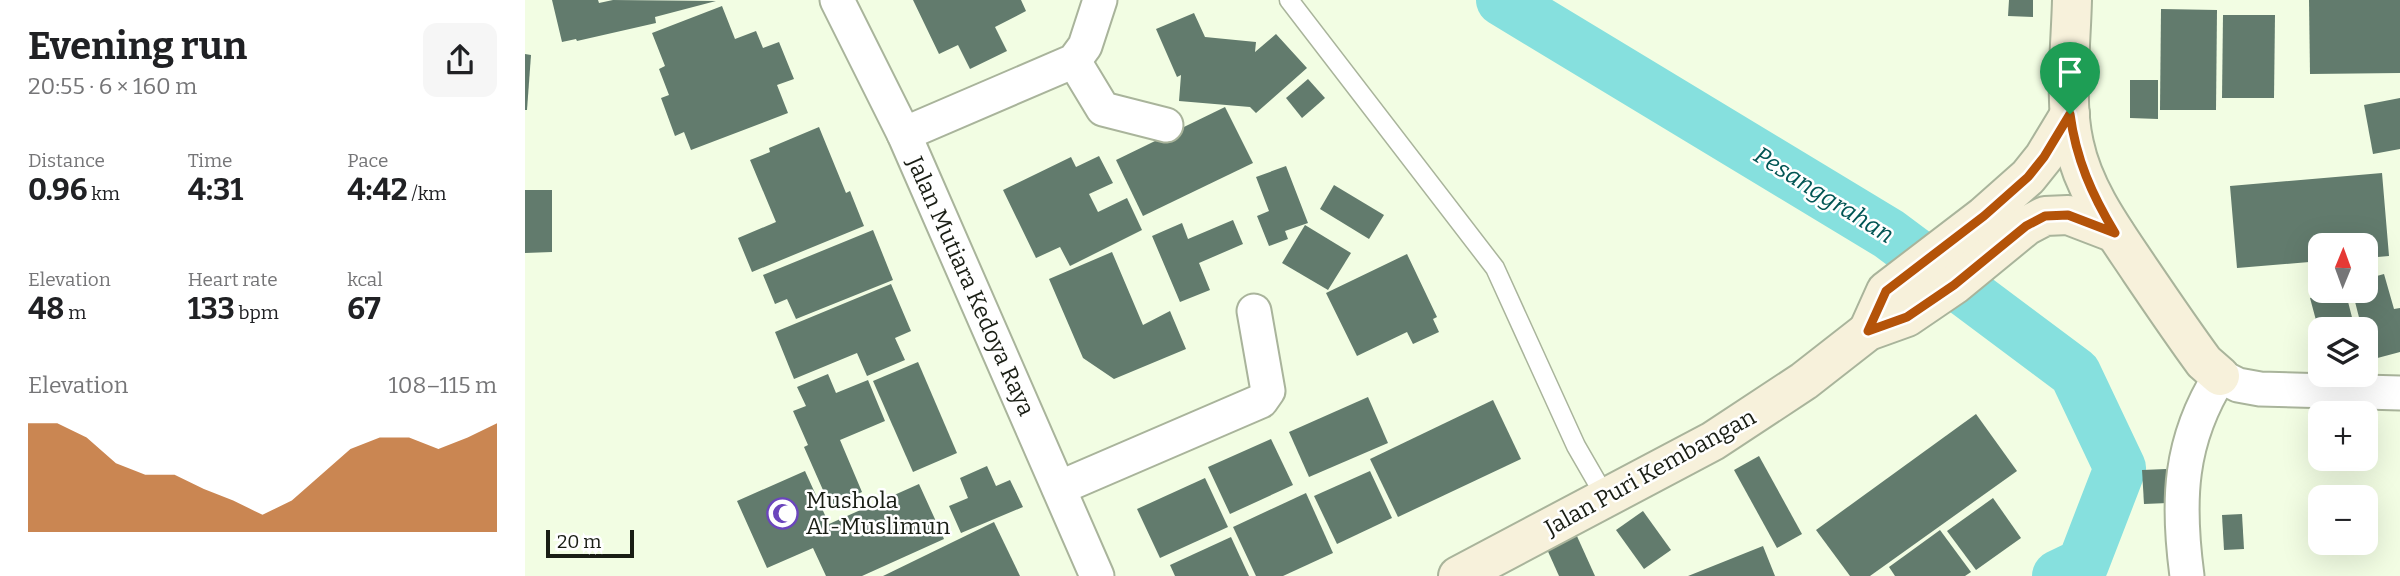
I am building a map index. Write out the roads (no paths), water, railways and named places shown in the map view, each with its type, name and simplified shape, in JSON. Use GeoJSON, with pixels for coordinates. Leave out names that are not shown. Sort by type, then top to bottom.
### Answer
{"type":"FeatureCollection","features":[{"type":"Feature","properties":{"kind":"street","name":"Jalan Mutiara Kedoya Raya"},"geometry":{"type":"LineString","coordinates":[[837,0],[904,134],[1097,576]]}},
{"type":"Feature","properties":{"kind":"street"},"geometry":{"type":"LineString","coordinates":[[904,134],[1074,61],[1085,46],[1100,0]]}},
{"type":"Feature","properties":{"kind":"street"},"geometry":{"type":"LineString","coordinates":[[2071,0],[2070,114],[2074,144],[2082,170],[2095,200],[2115,233],[2204,362],[2220,376],[2238,385],[2260,390],[2400,393]]}},
{"type":"Feature","properties":{"kind":"street"},"geometry":{"type":"LineString","coordinates":[[1074,61],[1103,109],[1166,125]]}},
{"type":"Feature","properties":{"kind":"street","name":"Jalan Puri Kembangan"},"geometry":{"type":"LineString","coordinates":[[1458,576],[1723,435],[1804,381],[1868,331],[1896,304],[1954,285],[2018,210],[2028,177],[2044,157],[2070,114]]}},
{"type":"Feature","properties":{"kind":"street","name":"Jalan Puri Kembangan"},"geometry":{"type":"LineString","coordinates":[[2018,210],[2045,216],[2068,215],[2115,233]]}},
{"type":"Feature","properties":{"kind":"street"},"geometry":{"type":"LineString","coordinates":[[1059,488],[1261,401],[1268,391],[1254,312]]}},
{"type":"Feature","properties":{"kind":"street"},"geometry":{"type":"LineString","coordinates":[[2186,576],[2182,489],[2187,450],[2204,402],[2220,376]]}},
{"type":"Feature","properties":{"kind":"lane"},"geometry":{"type":"LineString","coordinates":[[1289,0],[1496,268],[1576,446],[1606,498]]}},
{"type":"Feature","properties":{"kind":"waterway","name":"Pesanggrahan"},"geometry":{"type":"LineString","coordinates":[[1502,0],[1889,234],[2075,373],[2120,468],[2083,564],[2058,576]]}},
{"type":"Feature","properties":{"kind":"place","name":"Mushola AI-Muslimun"},"geometry":{"type":"Point","coordinates":[783,513]}}]}
